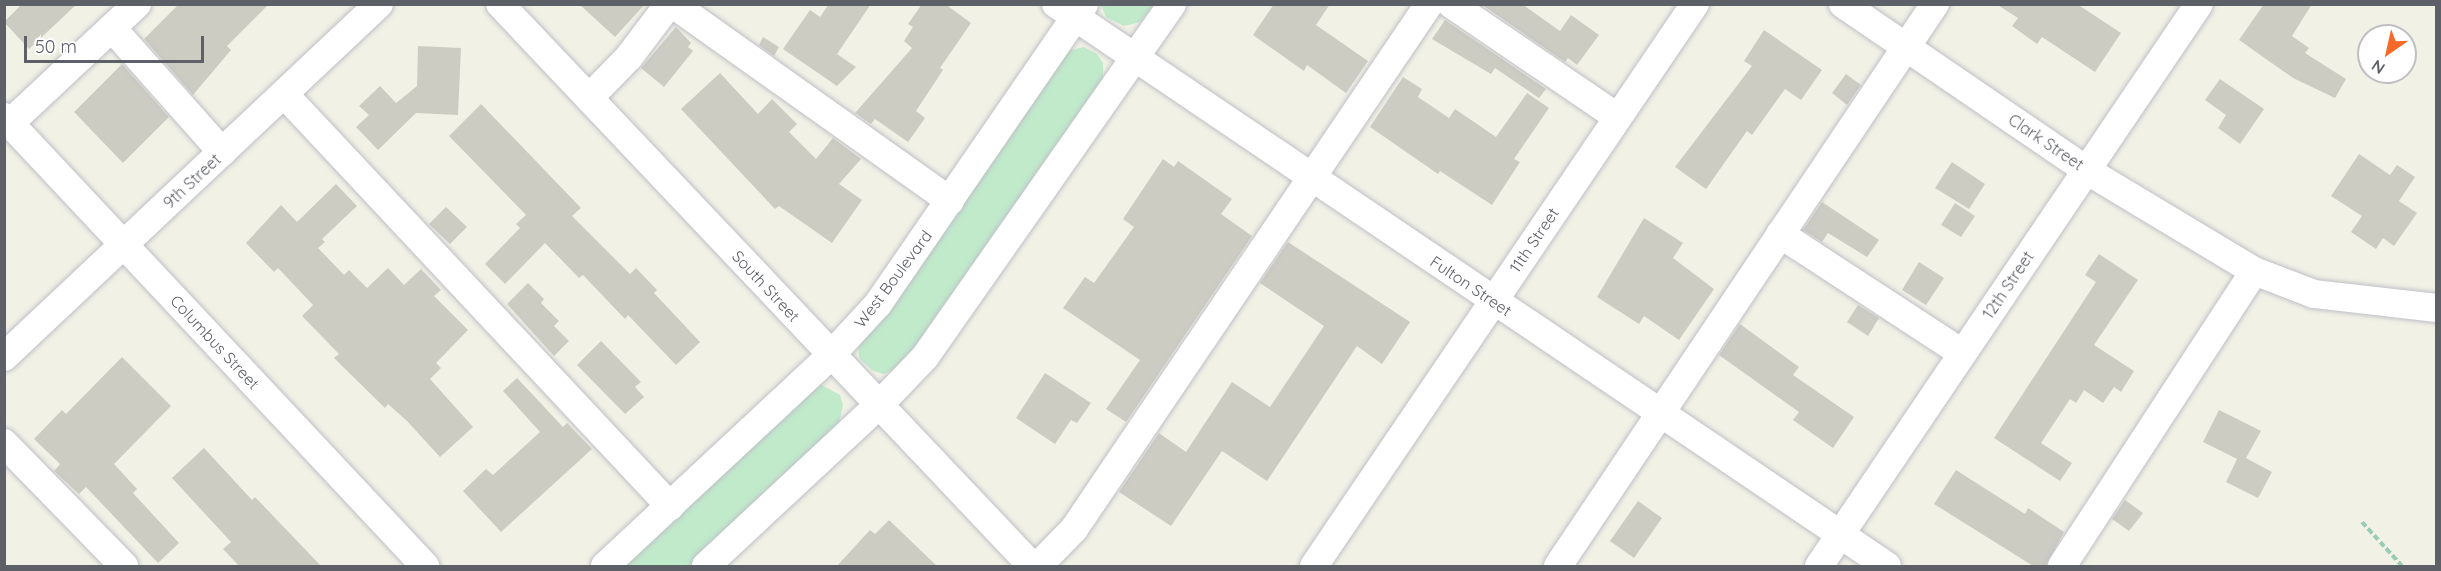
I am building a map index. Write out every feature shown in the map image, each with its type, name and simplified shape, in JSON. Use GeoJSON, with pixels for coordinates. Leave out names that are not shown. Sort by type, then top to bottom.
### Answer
{"type":"FeatureCollection","features":[{"type":"Feature","properties":{"kind":"street","name":"9th Street"},"geometry":{"type":"LineString","coordinates":[[4,357],[379,4]]}},
{"type":"Feature","properties":{"kind":"street","name":"South Street"},"geometry":{"type":"LineString","coordinates":[[500,4],[1032,567]]}},
{"type":"Feature","properties":{"kind":"street"},"geometry":{"type":"LineString","coordinates":[[589,98],[629,57],[671,4],[950,201]]}},
{"type":"Feature","properties":{"kind":"street"},"geometry":{"type":"LineString","coordinates":[[706,567],[880,404],[946,331],[1172,4]]}},
{"type":"Feature","properties":{"kind":"street"},"geometry":{"type":"LineString","coordinates":[[1038,567],[1074,529],[1429,4]]}},
{"type":"Feature","properties":{"kind":"street"},"geometry":{"type":"LineString","coordinates":[[1451,4],[1617,117]]}},
{"type":"Feature","properties":{"kind":"street","name":"11th Street"},"geometry":{"type":"LineString","coordinates":[[1314,567],[1695,4]]}},
{"type":"Feature","properties":{"kind":"street","name":"Clark Street"},"geometry":{"type":"LineString","coordinates":[[1843,4],[2086,170],[2254,271],[2314,294],[2436,308]]}},
{"type":"Feature","properties":{"kind":"street"},"geometry":{"type":"LineString","coordinates":[[1558,567],[1935,4]]}},
{"type":"Feature","properties":{"kind":"street","name":"12th Street"},"geometry":{"type":"LineString","coordinates":[[1819,567],[2199,4]]}},
{"type":"Feature","properties":{"kind":"street","name":"West Boulevard"},"geometry":{"type":"LineString","coordinates":[[605,567],[831,355],[878,304],[950,201],[1072,9]]}},
{"type":"Feature","properties":{"kind":"street","name":"Fulton Street"},"geometry":{"type":"LineString","coordinates":[[1072,9],[1136,57],[1493,301],[1662,412],[1887,567]]}},
{"type":"Feature","properties":{"kind":"street"},"geometry":{"type":"LineString","coordinates":[[8,120],[126,12],[222,152]]}},
{"type":"Feature","properties":{"kind":"street"},"geometry":{"type":"LineString","coordinates":[[284,94],[670,506]]}},
{"type":"Feature","properties":{"kind":"street","name":"Columbus Street"},"geometry":{"type":"LineString","coordinates":[[8,120],[425,567]]}},
{"type":"Feature","properties":{"kind":"street"},"geometry":{"type":"LineString","coordinates":[[1780,234],[1962,352]]}},
{"type":"Feature","properties":{"kind":"street"},"geometry":{"type":"LineString","coordinates":[[2062,567],[2254,271]]}},
{"type":"Feature","properties":{"kind":"street"},"geometry":{"type":"LineString","coordinates":[[4,443],[124,567]]}},
{"type":"Feature","properties":{"kind":"path"},"geometry":{"type":"LineString","coordinates":[[2362,522],[2402,567]]}},
{"type":"Feature","properties":{"kind":"green space"},"geometry":{"type":"Polygon","coordinates":[[[1101,4],[1154,5],[1140,22],[1124,26],[1106,17],[1101,4]]]}},
{"type":"Feature","properties":{"kind":"green space"},"geometry":{"type":"Polygon","coordinates":[[[1084,47],[1097,54],[1103,63],[1103,81],[932,331],[896,368],[884,374],[873,371],[859,358],[858,342],[1067,51],[1084,47]]]}},
{"type":"Feature","properties":{"kind":"green space"},"geometry":{"type":"Polygon","coordinates":[[[820,384],[840,395],[843,405],[839,423],[689,566],[616,566],[820,384]]]}},
{"type":"Feature","properties":{"kind":"building"},"geometry":{"type":"Polygon","coordinates":[[[22,4],[77,4],[29,49],[4,22],[22,4]]]}},
{"type":"Feature","properties":{"kind":"building"},"geometry":{"type":"Polygon","coordinates":[[[179,4],[269,4],[227,46],[231,50],[193,95],[144,39],[179,4]]]}},
{"type":"Feature","properties":{"kind":"building"},"geometry":{"type":"Polygon","coordinates":[[[579,4],[645,4],[615,37],[579,4]]]}},
{"type":"Feature","properties":{"kind":"building"},"geometry":{"type":"Polygon","coordinates":[[[829,4],[871,4],[837,54],[856,67],[837,86],[783,49],[810,10],[820,17],[829,4]]]}},
{"type":"Feature","properties":{"kind":"building"},"geometry":{"type":"Polygon","coordinates":[[[922,4],[945,4],[971,23],[940,68],[943,70],[916,111],[925,118],[908,142],[875,119],[871,124],[855,113],[912,48],[904,41],[913,27],[908,24],[922,4]]]}},
{"type":"Feature","properties":{"kind":"building"},"geometry":{"type":"Polygon","coordinates":[[[1274,4],[1330,4],[1316,25],[1368,61],[1346,93],[1307,65],[1304,71],[1253,35],[1274,4]]]}},
{"type":"Feature","properties":{"kind":"building"},"geometry":{"type":"Polygon","coordinates":[[[1481,4],[1522,4],[1560,31],[1571,15],[1599,35],[1577,65],[1568,58],[1565,62],[1481,4]]]}},
{"type":"Feature","properties":{"kind":"building"},"geometry":{"type":"Polygon","coordinates":[[[1996,4],[2077,4],[2121,33],[2095,72],[2042,37],[2037,44],[2012,26],[2018,18],[1996,4]]]}},
{"type":"Feature","properties":{"kind":"building"},"geometry":{"type":"Polygon","coordinates":[[[2264,4],[2312,4],[2292,36],[2309,48],[2305,53],[2346,79],[2335,98],[2293,78],[2239,40],[2264,4]]]}},
{"type":"Feature","properties":{"kind":"building"},"geometry":{"type":"Polygon","coordinates":[[[1445,20],[1546,89],[1539,98],[1495,68],[1491,74],[1432,39],[1445,20]]]}},
{"type":"Feature","properties":{"kind":"building"},"geometry":{"type":"Polygon","coordinates":[[[676,27],[691,43],[688,47],[693,51],[664,87],[641,68],[676,27]]]}},
{"type":"Feature","properties":{"kind":"building"},"geometry":{"type":"Polygon","coordinates":[[[1764,30],[1822,70],[1801,100],[1785,89],[1752,135],[1747,131],[1706,189],[1675,167],[1752,66],[1744,61],[1764,30]]]}},
{"type":"Feature","properties":{"kind":"building"},"geometry":{"type":"Polygon","coordinates":[[[763,37],[779,47],[774,56],[759,45],[763,37]]]}},
{"type":"Feature","properties":{"kind":"building"},"geometry":{"type":"Polygon","coordinates":[[[418,46],[461,48],[458,115],[416,113],[378,150],[356,127],[369,115],[359,106],[380,86],[396,103],[417,86],[418,46]]]}},
{"type":"Feature","properties":{"kind":"building"},"geometry":{"type":"Polygon","coordinates":[[[122,64],[169,117],[123,163],[74,112],[122,64]]]}},
{"type":"Feature","properties":{"kind":"building"},"geometry":{"type":"Polygon","coordinates":[[[720,73],[758,114],[772,99],[797,124],[789,132],[816,159],[833,138],[861,159],[839,184],[862,200],[832,243],[779,206],[775,209],[681,109],[720,73]]]}},
{"type":"Feature","properties":{"kind":"building"},"geometry":{"type":"Polygon","coordinates":[[[1846,74],[1861,85],[1847,105],[1832,93],[1846,74]]]}},
{"type":"Feature","properties":{"kind":"building"},"geometry":{"type":"Polygon","coordinates":[[[1403,77],[1422,89],[1418,97],[1449,118],[1455,109],[1496,137],[1527,93],[1549,108],[1514,159],[1520,162],[1492,205],[1440,171],[1438,174],[1370,127],[1403,77]]]}},
{"type":"Feature","properties":{"kind":"building"},"geometry":{"type":"Polygon","coordinates":[[[2220,79],[2264,109],[2240,144],[2218,128],[2226,115],[2205,100],[2220,79]]]}},
{"type":"Feature","properties":{"kind":"building"},"geometry":{"type":"Polygon","coordinates":[[[481,104],[581,208],[572,216],[630,274],[636,268],[657,290],[654,293],[700,342],[676,365],[628,315],[625,319],[583,275],[579,278],[545,243],[505,284],[485,264],[520,228],[516,224],[526,215],[449,136],[481,104]]]}},
{"type":"Feature","properties":{"kind":"building"},"geometry":{"type":"Polygon","coordinates":[[[2359,154],[2390,175],[2397,165],[2415,177],[2399,201],[2417,213],[2394,246],[2383,238],[2376,249],[2351,232],[2362,216],[2331,196],[2359,154]]]}},
{"type":"Feature","properties":{"kind":"building"},"geometry":{"type":"Polygon","coordinates":[[[1163,159],[1174,167],[1178,161],[1232,199],[1221,214],[1252,236],[1126,422],[1106,409],[1140,360],[1063,308],[1085,277],[1094,283],[1134,227],[1123,219],[1163,159]]]}},
{"type":"Feature","properties":{"kind":"building"},"geometry":{"type":"Polygon","coordinates":[[[1952,162],[1985,184],[1969,209],[1935,188],[1952,162]]]}},
{"type":"Feature","properties":{"kind":"building"},"geometry":{"type":"Polygon","coordinates":[[[336,184],[357,206],[322,239],[325,242],[318,248],[344,275],[349,270],[367,288],[388,268],[404,285],[421,269],[441,290],[434,296],[468,330],[436,363],[441,368],[430,379],[473,427],[440,457],[407,421],[388,404],[385,408],[334,358],[339,354],[302,316],[313,305],[278,268],[274,272],[246,243],[281,205],[297,222],[336,184]]]}},
{"type":"Feature","properties":{"kind":"building"},"geometry":{"type":"Polygon","coordinates":[[[1822,202],[1879,240],[1867,257],[1828,233],[1822,242],[1803,230],[1822,202]]]}},
{"type":"Feature","properties":{"kind":"building"},"geometry":{"type":"Polygon","coordinates":[[[1955,203],[1975,216],[1961,237],[1941,225],[1955,203]]]}},
{"type":"Feature","properties":{"kind":"building"},"geometry":{"type":"Polygon","coordinates":[[[446,207],[467,227],[450,244],[429,224],[446,207]]]}},
{"type":"Feature","properties":{"kind":"building"},"geometry":{"type":"Polygon","coordinates":[[[1644,218],[1683,243],[1673,258],[1714,289],[1679,340],[1644,316],[1639,324],[1597,297],[1644,218]]]}},
{"type":"Feature","properties":{"kind":"building"},"geometry":{"type":"Polygon","coordinates":[[[1288,242],[1410,322],[1382,364],[1357,346],[1267,481],[1222,451],[1171,526],[1119,492],[1159,433],[1186,452],[1232,382],[1270,407],[1324,326],[1260,283],[1288,242]]]}},
{"type":"Feature","properties":{"kind":"building"},"geometry":{"type":"Polygon","coordinates":[[[2099,254],[2138,280],[2094,345],[2134,371],[2121,392],[2114,387],[2103,403],[2084,390],[2076,403],[2070,399],[2041,443],[2072,463],[2060,481],[1994,438],[2096,282],[2085,275],[2099,254]]]}},
{"type":"Feature","properties":{"kind":"building"},"geometry":{"type":"Polygon","coordinates":[[[1919,262],[1944,278],[1926,305],[1902,290],[1919,262]]]}},
{"type":"Feature","properties":{"kind":"building"},"geometry":{"type":"Polygon","coordinates":[[[528,283],[544,299],[541,303],[559,321],[554,326],[569,341],[554,356],[507,304],[528,283]]]}},
{"type":"Feature","properties":{"kind":"building"},"geometry":{"type":"Polygon","coordinates":[[[1858,305],[1879,318],[1868,336],[1847,322],[1858,305]]]}},
{"type":"Feature","properties":{"kind":"building"},"geometry":{"type":"Polygon","coordinates":[[[1740,324],[1799,367],[1793,375],[1854,417],[1833,448],[1793,420],[1799,412],[1719,355],[1740,324]]]}},
{"type":"Feature","properties":{"kind":"building"},"geometry":{"type":"Polygon","coordinates":[[[601,341],[641,382],[635,387],[644,397],[625,414],[577,365],[601,341]]]}},
{"type":"Feature","properties":{"kind":"building"},"geometry":{"type":"Polygon","coordinates":[[[122,357],[171,406],[114,464],[137,489],[133,493],[179,543],[158,563],[86,487],[79,494],[54,471],[60,464],[34,439],[62,410],[66,414],[122,357]]]}},
{"type":"Feature","properties":{"kind":"building"},"geometry":{"type":"Polygon","coordinates":[[[1045,373],[1091,403],[1077,423],[1071,420],[1055,444],[1016,418],[1045,373]]]}},
{"type":"Feature","properties":{"kind":"building"},"geometry":{"type":"Polygon","coordinates":[[[517,378],[563,427],[567,423],[592,449],[501,532],[463,491],[486,469],[493,475],[540,432],[503,391],[517,378]]]}},
{"type":"Feature","properties":{"kind":"building"},"geometry":{"type":"Polygon","coordinates":[[[2219,410],[2261,431],[2246,458],[2272,472],[2258,498],[2226,482],[2237,459],[2203,442],[2219,410]]]}},
{"type":"Feature","properties":{"kind":"building"},"geometry":{"type":"Polygon","coordinates":[[[204,448],[252,500],[255,497],[322,567],[240,567],[223,549],[231,542],[172,478],[204,448]]]}},
{"type":"Feature","properties":{"kind":"building"},"geometry":{"type":"Polygon","coordinates":[[[1956,470],[2025,514],[2028,508],[2064,532],[2045,567],[2035,567],[1934,504],[1956,470]]]}},
{"type":"Feature","properties":{"kind":"building"},"geometry":{"type":"Polygon","coordinates":[[[2125,500],[2143,513],[2129,531],[2112,519],[2125,500]]]}},
{"type":"Feature","properties":{"kind":"building"},"geometry":{"type":"Polygon","coordinates":[[[1638,501],[1662,518],[1634,558],[1610,541],[1638,501]]]}},
{"type":"Feature","properties":{"kind":"building"},"geometry":{"type":"Polygon","coordinates":[[[889,520],[938,567],[836,567],[870,530],[875,534],[889,520]]]}}]}
